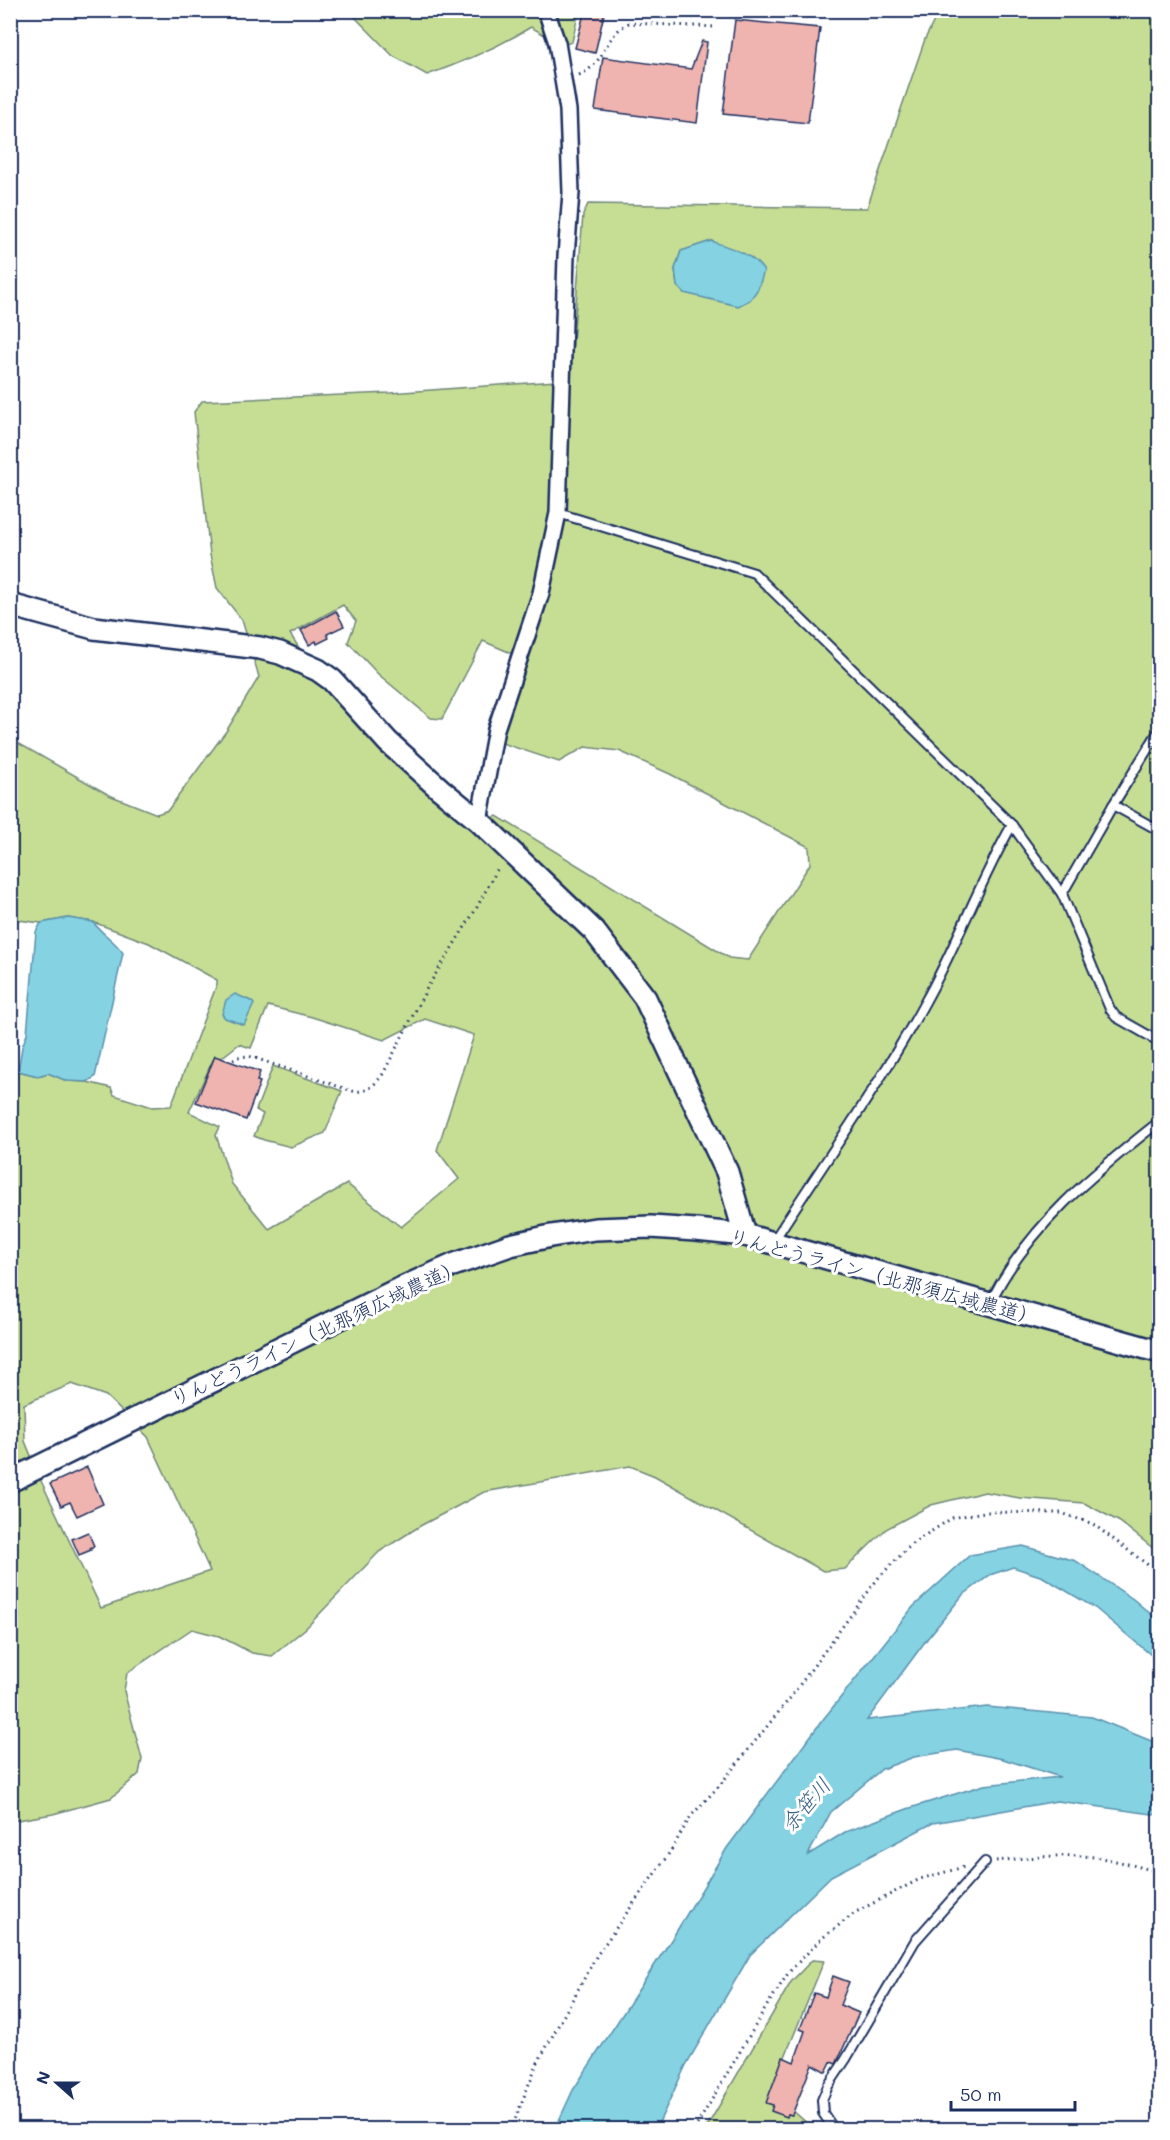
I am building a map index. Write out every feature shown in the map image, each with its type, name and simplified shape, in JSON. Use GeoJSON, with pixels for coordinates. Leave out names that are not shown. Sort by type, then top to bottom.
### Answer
{"type":"FeatureCollection","features":[{"type":"Feature","properties":{"kind":"street"},"geometry":{"type":"LineString","coordinates":[[479,821],[496,729],[541,593],[558,513],[566,256],[571,194],[568,110],[557,43],[546,10]]}},
{"type":"Feature","properties":{"kind":"street"},"geometry":{"type":"LineString","coordinates":[[10,605],[94,628],[260,648],[280,653],[318,670],[332,680],[349,696],[388,742],[479,821],[594,931],[645,998],[727,1172],[745,1235]]}},
{"type":"Feature","properties":{"kind":"street","name":"りんどうライン（北那須広域農道）"},"geometry":{"type":"LineString","coordinates":[[10,1480],[453,1264],[499,1249],[552,1236],[595,1229],[651,1227],[745,1235],[1160,1352]]}},
{"type":"Feature","properties":{"kind":"lane"},"geometry":{"type":"LineString","coordinates":[[558,513],[754,573],[1012,825],[1062,894],[1110,1009],[1116,1017],[1156,1041],[1160,1029]]}},
{"type":"Feature","properties":{"kind":"lane"},"geometry":{"type":"LineString","coordinates":[[1062,894],[1160,729]]}},
{"type":"Feature","properties":{"kind":"lane"},"geometry":{"type":"LineString","coordinates":[[1113,805],[1160,831]]}},
{"type":"Feature","properties":{"kind":"lane"},"geometry":{"type":"LineString","coordinates":[[772,1243],[865,1104],[924,1005],[946,964],[995,855],[1012,825]]}},
{"type":"Feature","properties":{"kind":"lane"},"geometry":{"type":"LineString","coordinates":[[989,1304],[1003,1276],[1029,1241],[1092,1175],[1160,1121]]}},
{"type":"Feature","properties":{"kind":"lane"},"geometry":{"type":"LineString","coordinates":[[836,2130],[823,2113],[822,2100],[828,2086],[915,1941],[985,1862]]}},
{"type":"Feature","properties":{"kind":"path"},"geometry":{"type":"LineString","coordinates":[[563,82],[587,72],[598,63],[612,36],[619,28],[629,23],[715,27]]}},
{"type":"Feature","properties":{"kind":"path"},"geometry":{"type":"LineString","coordinates":[[233,1060],[249,1056],[352,1091],[360,1092],[374,1086],[383,1074],[428,988],[509,850]]}},
{"type":"Feature","properties":{"kind":"path"},"geometry":{"type":"LineString","coordinates":[[511,2130],[536,2066],[597,1955],[670,1852],[691,1816],[719,1786],[790,1698],[879,1577],[913,1543],[952,1518],[984,1512],[1061,1512],[1093,1524],[1160,1574]]}},
{"type":"Feature","properties":{"kind":"path"},"geometry":{"type":"LineString","coordinates":[[694,2130],[789,1972],[821,1939],[856,1912],[920,1879],[985,1862],[1030,1857],[1082,1856],[1160,1872]]}},
{"type":"Feature","properties":{"kind":"green space"},"geometry":{"type":"Polygon","coordinates":[[[349,11],[579,11],[572,42],[562,45],[531,27],[480,54],[427,75],[393,56],[349,11]]]}},
{"type":"Feature","properties":{"kind":"green space"},"geometry":{"type":"Polygon","coordinates":[[[939,11],[1159,11],[1159,1335],[1152,1334],[1160,1344],[1159,1553],[1120,1522],[1084,1503],[1020,1498],[985,1492],[931,1505],[886,1529],[845,1569],[823,1571],[655,1476],[630,1466],[484,1492],[420,1526],[379,1552],[306,1628],[272,1656],[252,1653],[219,1636],[192,1629],[127,1673],[124,1691],[142,1759],[139,1774],[111,1798],[53,1814],[11,1821],[11,1075],[18,1071],[38,1076],[48,1073],[67,1081],[87,1082],[111,1088],[114,1095],[152,1107],[171,1106],[217,980],[149,943],[93,922],[68,918],[41,923],[11,919],[11,739],[109,795],[157,814],[168,810],[227,730],[259,677],[242,620],[217,588],[210,555],[194,412],[202,401],[390,393],[570,380],[583,215],[588,204],[867,208],[925,39],[939,11]],[[711,241],[681,251],[675,269],[677,286],[684,293],[711,241]],[[343,605],[290,634],[307,660],[477,824],[497,816],[729,958],[748,960],[810,864],[809,847],[670,774],[619,751],[585,747],[559,762],[490,739],[511,653],[483,641],[442,719],[431,718],[378,674],[348,642],[356,621],[343,605]],[[268,1006],[251,1048],[239,1044],[221,1058],[213,1060],[189,1112],[220,1127],[216,1135],[232,1184],[269,1229],[347,1184],[401,1227],[459,1179],[437,1150],[474,1035],[425,1019],[384,1040],[312,1017],[268,1006]],[[72,1384],[24,1404],[25,1441],[42,1483],[101,1608],[210,1571],[148,1437],[106,1396],[72,1384]]]}},
{"type":"Feature","properties":{"kind":"green space"},"geometry":{"type":"Polygon","coordinates":[[[273,1066],[342,1091],[325,1133],[291,1147],[254,1136],[263,1114],[256,1110],[273,1066]]]}},
{"type":"Feature","properties":{"kind":"green space"},"geometry":{"type":"Polygon","coordinates":[[[812,1960],[824,1961],[771,2091],[810,2126],[809,2129],[705,2130],[791,1982],[812,1960]]]}},
{"type":"Feature","properties":{"kind":"water"},"geometry":{"type":"Polygon","coordinates":[[[711,241],[747,255],[764,271],[758,289],[750,300],[738,306],[684,293],[677,286],[675,269],[681,251],[711,241]]]}},
{"type":"Feature","properties":{"kind":"water"},"geometry":{"type":"Polygon","coordinates":[[[68,918],[93,922],[123,953],[95,1077],[87,1082],[67,1081],[48,1073],[38,1076],[18,1071],[27,1034],[36,932],[41,923],[68,918]]]}},
{"type":"Feature","properties":{"kind":"water"},"geometry":{"type":"Polygon","coordinates":[[[235,994],[254,1004],[244,1025],[225,1018],[222,1014],[226,1000],[235,994]]]}},
{"type":"Feature","properties":{"kind":"water","name":"余笹川"},"geometry":{"type":"Polygon","coordinates":[[[1023,1546],[1076,1561],[1133,1599],[1159,1621],[1159,1666],[1151,1655],[1095,1608],[1043,1577],[1013,1567],[990,1575],[962,1596],[867,1720],[987,1707],[1092,1717],[1159,1744],[1159,1815],[1057,1801],[933,1823],[831,1876],[750,1955],[686,2065],[656,2129],[555,2129],[573,2090],[673,1937],[727,1848],[821,1722],[913,1607],[970,1555],[1023,1546]],[[957,1750],[914,1757],[882,1769],[831,1812],[808,1855],[845,1832],[907,1809],[984,1785],[1060,1777],[1003,1759],[957,1750]]]}},
{"type":"Feature","properties":{"kind":"building"},"geometry":{"type":"Polygon","coordinates":[[[585,10],[605,10],[595,53],[575,48],[585,10]]]}},
{"type":"Feature","properties":{"kind":"building"},"geometry":{"type":"Polygon","coordinates":[[[735,20],[820,28],[808,123],[723,114],[735,20]]]}},
{"type":"Feature","properties":{"kind":"building"},"geometry":{"type":"Polygon","coordinates":[[[702,41],[707,42],[697,123],[595,110],[603,57],[691,69],[702,41]]]}},
{"type":"Feature","properties":{"kind":"building"},"geometry":{"type":"Polygon","coordinates":[[[336,611],[344,626],[327,634],[329,638],[309,645],[301,630],[336,611]]]}},
{"type":"Feature","properties":{"kind":"building"},"geometry":{"type":"Polygon","coordinates":[[[215,1056],[260,1072],[257,1081],[260,1082],[246,1120],[196,1102],[215,1056]]]}},
{"type":"Feature","properties":{"kind":"building"},"geometry":{"type":"Polygon","coordinates":[[[87,1467],[103,1504],[77,1516],[70,1502],[61,1506],[50,1484],[87,1467]]]}},
{"type":"Feature","properties":{"kind":"building"},"geometry":{"type":"Polygon","coordinates":[[[88,1532],[94,1546],[90,1548],[91,1550],[79,1555],[72,1539],[88,1532]]]}},
{"type":"Feature","properties":{"kind":"building"},"geometry":{"type":"Polygon","coordinates":[[[833,1976],[849,1982],[840,2005],[859,2013],[837,2062],[836,2064],[831,2062],[826,2072],[812,2064],[792,2115],[788,2114],[787,2117],[771,2111],[773,2105],[766,2103],[783,2057],[794,2062],[805,2031],[800,2029],[814,1993],[826,1997],[833,1976]]]}}]}
